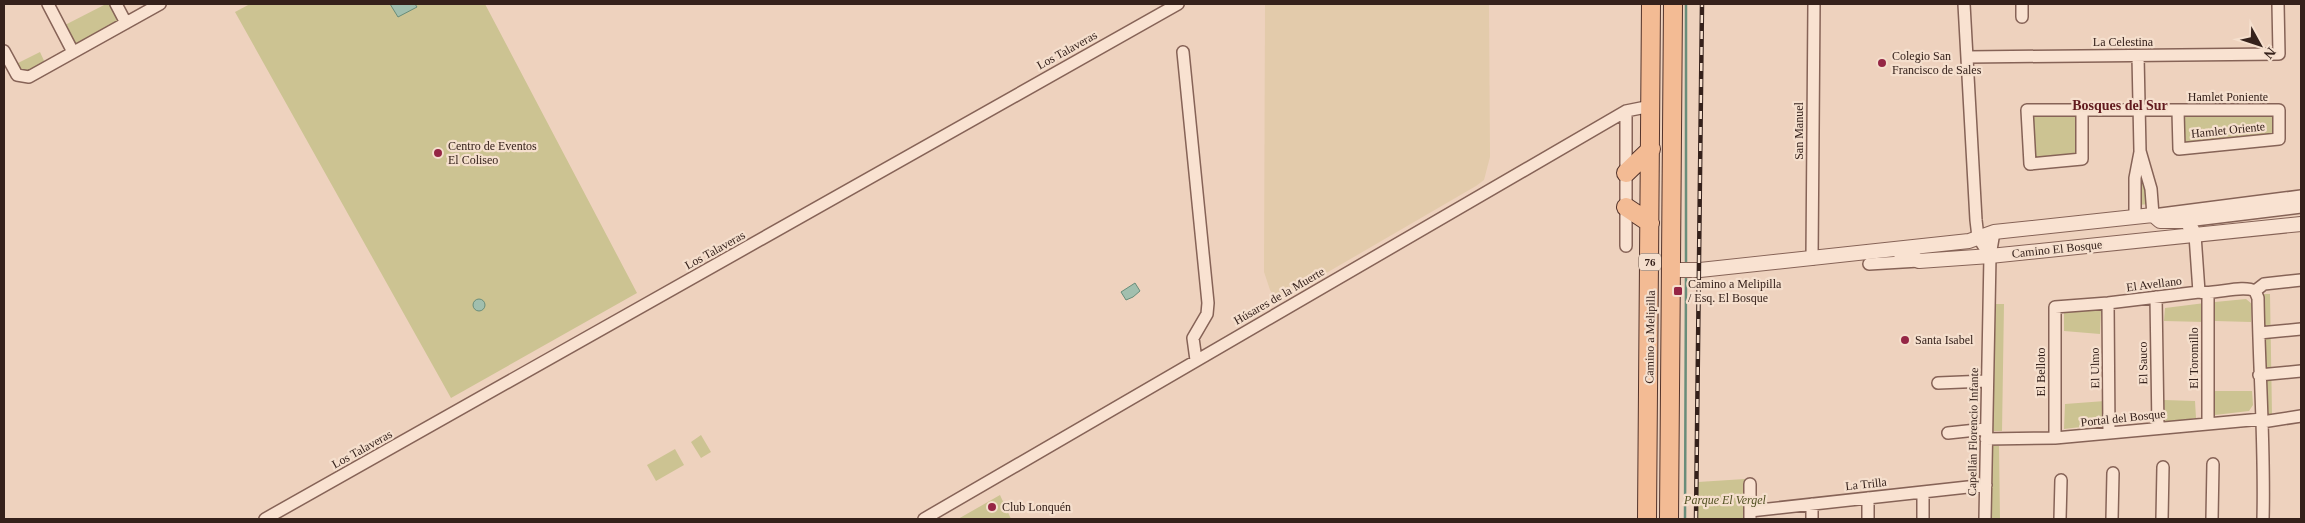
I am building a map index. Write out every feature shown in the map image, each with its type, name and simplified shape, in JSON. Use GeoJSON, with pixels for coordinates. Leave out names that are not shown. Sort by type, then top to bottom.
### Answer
{"type":"FeatureCollection","features":[{"type":"Feature","properties":{"kind":"main road","name":"Camino a Melipilla"},"geometry":{"type":"LineString","coordinates":[[1647,519],[1651,4]]}},
{"type":"Feature","properties":{"kind":"main road","name":"Camino a Melipilla"},"geometry":{"type":"LineString","coordinates":[[1669,519],[1682,270],[1673,4]]}},
{"type":"Feature","properties":{"kind":"main road"},"geometry":{"type":"LineString","coordinates":[[1626,173],[1651,149]]}},
{"type":"Feature","properties":{"kind":"main road"},"geometry":{"type":"LineString","coordinates":[[1626,207],[1650,223]]}},
{"type":"Feature","properties":{"kind":"street"},"geometry":{"type":"LineString","coordinates":[[48,4],[73,52]]}},
{"type":"Feature","properties":{"kind":"street"},"geometry":{"type":"LineString","coordinates":[[116,4],[126,23]]}},
{"type":"Feature","properties":{"kind":"street"},"geometry":{"type":"LineString","coordinates":[[4,51],[15,73],[24,78],[160,4]]}},
{"type":"Feature","properties":{"kind":"street","name":"Los Talaveras"},"geometry":{"type":"LineString","coordinates":[[266,519],[1178,4]]}},
{"type":"Feature","properties":{"kind":"street","name":"San Manuel"},"geometry":{"type":"LineString","coordinates":[[1812,259],[1814,4]]}},
{"type":"Feature","properties":{"kind":"street"},"geometry":{"type":"LineString","coordinates":[[1964,4],[1978,236],[1990,256]]}},
{"type":"Feature","properties":{"kind":"street"},"geometry":{"type":"LineString","coordinates":[[2022,4],[2022,17]]}},
{"type":"Feature","properties":{"kind":"street","name":"La Celestina"},"geometry":{"type":"LineString","coordinates":[[1968,57],[2279,54],[2278,4]]}},
{"type":"Feature","properties":{"kind":"street"},"geometry":{"type":"LineString","coordinates":[[1183,52],[1208,302],[1207,314],[1193,338],[1196,360]]}},
{"type":"Feature","properties":{"kind":"street"},"geometry":{"type":"LineString","coordinates":[[2135,216],[2134,178],[2140,150],[2138,56]]}},
{"type":"Feature","properties":{"kind":"street","name":"Húsares de la Muerte"},"geometry":{"type":"LineString","coordinates":[[924,519],[1626,111],[1651,106]]}},
{"type":"Feature","properties":{"kind":"street","name":"Hamlet Poniente"},"geometry":{"type":"LineString","coordinates":[[2082,110],[2082,159],[2030,164],[2027,110],[2082,110],[2140,111],[2279,110],[2279,139]]}},
{"type":"Feature","properties":{"kind":"street"},"geometry":{"type":"LineString","coordinates":[[1626,111],[1626,246]]}},
{"type":"Feature","properties":{"kind":"street","name":"Hamlet Oriente"},"geometry":{"type":"LineString","coordinates":[[2178,111],[2179,149],[2279,139]]}},
{"type":"Feature","properties":{"kind":"street"},"geometry":{"type":"LineString","coordinates":[[2140,150],[2151,189],[2153,214]]}},
{"type":"Feature","properties":{"kind":"street","name":"Camino El Bosque"},"geometry":{"type":"LineString","coordinates":[[1682,270],[1812,259],[1969,242],[1978,236],[1994,232],[2301,196]]}},
{"type":"Feature","properties":{"kind":"street","name":"Camino El Bosque"},"geometry":{"type":"LineString","coordinates":[[2153,214],[2160,221],[2187,221],[2301,207]]}},
{"type":"Feature","properties":{"kind":"street"},"geometry":{"type":"LineString","coordinates":[[2187,221],[2195,234]]}},
{"type":"Feature","properties":{"kind":"street","name":"Camino El Bosque"},"geometry":{"type":"LineString","coordinates":[[1869,264],[1990,256],[2301,224]]}},
{"type":"Feature","properties":{"kind":"street","name":"Capellán Florencio Infante"},"geometry":{"type":"LineString","coordinates":[[1985,519],[1990,256],[1994,232]]}},
{"type":"Feature","properties":{"kind":"street","name":"El Toromillo"},"geometry":{"type":"LineString","coordinates":[[2195,234],[2204,293],[2208,422]]}},
{"type":"Feature","properties":{"kind":"street","name":"Camino El Bosque"},"geometry":{"type":"LineString","coordinates":[[1896,250],[1919,261]]}},
{"type":"Feature","properties":{"kind":"street"},"geometry":{"type":"LineString","coordinates":[[2263,519],[2264,462],[2259,375],[2258,298],[2255,291],[2264,284],[2301,280]]}},
{"type":"Feature","properties":{"kind":"street","name":"El Avellano"},"geometry":{"type":"LineString","coordinates":[[2055,307],[2246,288],[2255,291]]}},
{"type":"Feature","properties":{"kind":"street","name":"El Sauco"},"geometry":{"type":"LineString","coordinates":[[2156,297],[2158,428]]}},
{"type":"Feature","properties":{"kind":"street","name":"El Ulmo"},"geometry":{"type":"LineString","coordinates":[[2108,303],[2109,433]]}},
{"type":"Feature","properties":{"kind":"street","name":"El Belloto"},"geometry":{"type":"LineString","coordinates":[[2055,307],[2055,438]]}},
{"type":"Feature","properties":{"kind":"street"},"geometry":{"type":"LineString","coordinates":[[2258,333],[2301,329]]}},
{"type":"Feature","properties":{"kind":"street"},"geometry":{"type":"LineString","coordinates":[[2259,375],[2301,371]]}},
{"type":"Feature","properties":{"kind":"street"},"geometry":{"type":"LineString","coordinates":[[1938,383],[1987,380]]}},
{"type":"Feature","properties":{"kind":"street","name":"Portal del Bosque"},"geometry":{"type":"LineString","coordinates":[[1948,433],[2055,438],[2208,422],[2301,416]]}},
{"type":"Feature","properties":{"kind":"street"},"geometry":{"type":"LineString","coordinates":[[2212,519],[2213,464]]}},
{"type":"Feature","properties":{"kind":"street"},"geometry":{"type":"LineString","coordinates":[[2162,519],[2163,467]]}},
{"type":"Feature","properties":{"kind":"street"},"geometry":{"type":"LineString","coordinates":[[2112,519],[2113,473]]}},
{"type":"Feature","properties":{"kind":"street"},"geometry":{"type":"LineString","coordinates":[[2060,519],[2061,480]]}},
{"type":"Feature","properties":{"kind":"street"},"geometry":{"type":"LineString","coordinates":[[1750,484],[1750,515]]}},
{"type":"Feature","properties":{"kind":"street","name":"La Trilla"},"geometry":{"type":"LineString","coordinates":[[1750,515],[1812,504],[1986,485]]}},
{"type":"Feature","properties":{"kind":"street"},"geometry":{"type":"LineString","coordinates":[[1923,492],[1923,519]]}},
{"type":"Feature","properties":{"kind":"street"},"geometry":{"type":"LineString","coordinates":[[1868,498],[1868,519]]}},
{"type":"Feature","properties":{"kind":"street"},"geometry":{"type":"LineString","coordinates":[[1812,504],[1812,519]]}},
{"type":"Feature","properties":{"kind":"shaded area"},"geometry":{"type":"Polygon","coordinates":[[[390,4],[415,4],[417,7],[398,17],[390,4]]]}},
{"type":"Feature","properties":{"kind":"shaded area"},"geometry":{"type":"Polygon","coordinates":[[[1265,4],[1489,4],[1490,157],[1484,180],[1285,297],[1279,298],[1275,297],[1270,290],[1264,272],[1265,4]]]}},
{"type":"Feature","properties":{"kind":"shaded area"},"geometry":{"type":"Polygon","coordinates":[[[1135,283],[1140,291],[1126,300],[1121,292],[1135,283]]]}},
{"type":"Feature","properties":{"kind":"shaded area"},"geometry":{"type":"Polygon","coordinates":[[[477,299],[481,299],[485,305],[481,311],[477,311],[473,307],[473,303],[477,299]]]}},
{"type":"Feature","properties":{"kind":"green space"},"geometry":{"type":"Polygon","coordinates":[[[106,4],[110,4],[120,24],[76,46],[65,25],[106,4]]]}},
{"type":"Feature","properties":{"kind":"green space","name":"Centro de Eventos El Coliseo"},"geometry":{"type":"Polygon","coordinates":[[[250,4],[485,4],[637,293],[451,398],[235,12],[250,4]]]}},
{"type":"Feature","properties":{"kind":"green space"},"geometry":{"type":"Polygon","coordinates":[[[40,52],[46,65],[23,74],[14,65],[40,52]]]}},
{"type":"Feature","properties":{"kind":"green space"},"geometry":{"type":"Polygon","coordinates":[[[2075,114],[2077,157],[2034,159],[2032,116],[2075,114]]]}},
{"type":"Feature","properties":{"kind":"green space"},"geometry":{"type":"Polygon","coordinates":[[[2181,115],[2275,115],[2275,135],[2181,143],[2181,115]]]}},
{"type":"Feature","properties":{"kind":"green space"},"geometry":{"type":"Polygon","coordinates":[[[2139,163],[2150,204],[2138,205],[2139,163]]]}},
{"type":"Feature","properties":{"kind":"green space"},"geometry":{"type":"Polygon","coordinates":[[[2264,294],[2270,294],[2272,415],[2267,416],[2264,294]]]}},
{"type":"Feature","properties":{"kind":"green space"},"geometry":{"type":"Polygon","coordinates":[[[2246,299],[2252,304],[2251,322],[2215,321],[2215,302],[2246,299]]]}},
{"type":"Feature","properties":{"kind":"green space"},"geometry":{"type":"Polygon","coordinates":[[[2205,303],[2205,322],[2164,321],[2165,308],[2205,303]]]}},
{"type":"Feature","properties":{"kind":"green space"},"geometry":{"type":"Polygon","coordinates":[[[1991,304],[2004,304],[2002,431],[1989,431],[1991,304]]]}},
{"type":"Feature","properties":{"kind":"green space"},"geometry":{"type":"Polygon","coordinates":[[[2101,310],[2100,334],[2064,331],[2064,312],[2101,310]]]}},
{"type":"Feature","properties":{"kind":"green space"},"geometry":{"type":"Polygon","coordinates":[[[2215,391],[2252,391],[2253,405],[2249,411],[2215,415],[2215,391]]]}},
{"type":"Feature","properties":{"kind":"green space"},"geometry":{"type":"Polygon","coordinates":[[[2164,400],[2195,401],[2196,418],[2165,423],[2164,400]]]}},
{"type":"Feature","properties":{"kind":"green space"},"geometry":{"type":"Polygon","coordinates":[[[2105,401],[2105,424],[2064,429],[2065,404],[2105,401]]]}},
{"type":"Feature","properties":{"kind":"green space"},"geometry":{"type":"Polygon","coordinates":[[[701,435],[711,452],[701,458],[691,442],[701,435]]]}},
{"type":"Feature","properties":{"kind":"green space"},"geometry":{"type":"Polygon","coordinates":[[[1988,446],[1999,446],[2000,519],[1989,519],[1988,446]]]}},
{"type":"Feature","properties":{"kind":"green space"},"geometry":{"type":"Polygon","coordinates":[[[675,449],[684,465],[656,481],[647,465],[675,449]]]}},
{"type":"Feature","properties":{"kind":"green space","name":"Parque El Vergel"},"geometry":{"type":"Polygon","coordinates":[[[1745,479],[1745,519],[1698,519],[1698,482],[1745,479]]]}},
{"type":"Feature","properties":{"kind":"green space","name":"Club Lonquén"},"geometry":{"type":"Polygon","coordinates":[[[1000,495],[1011,519],[958,519],[1000,495]]]}},
{"type":"Feature","properties":{"kind":"waterway"},"geometry":{"type":"LineString","coordinates":[[1686,4],[1686,265]]}},
{"type":"Feature","properties":{"kind":"waterway"},"geometry":{"type":"LineString","coordinates":[[1685,519],[1686,276]]}},
{"type":"Feature","properties":{"kind":"railway"},"geometry":{"type":"LineString","coordinates":[[1696,519],[1702,4]]}},
{"type":"Feature","properties":{"kind":"place","name":"Colegio San Francisco de Sales"},"geometry":{"type":"Point","coordinates":[1882,63]}},
{"type":"Feature","properties":{"kind":"place","name":"Centro de Eventos El Coliseo"},"geometry":{"type":"Point","coordinates":[438,153]}},
{"type":"Feature","properties":{"kind":"place","name":"Camino a Melipilla / Esq. El Bosque"},"geometry":{"type":"Point","coordinates":[1678,291]}},
{"type":"Feature","properties":{"kind":"place","name":"Santa Isabel"},"geometry":{"type":"Point","coordinates":[1905,340]}},
{"type":"Feature","properties":{"kind":"place","name":"Club Lonquén"},"geometry":{"type":"Point","coordinates":[992,507]}},
{"type":"Feature","properties":{"kind":"district","name":"Bosques del Sur"},"geometry":{"type":"Point","coordinates":[2120,105]}}]}
